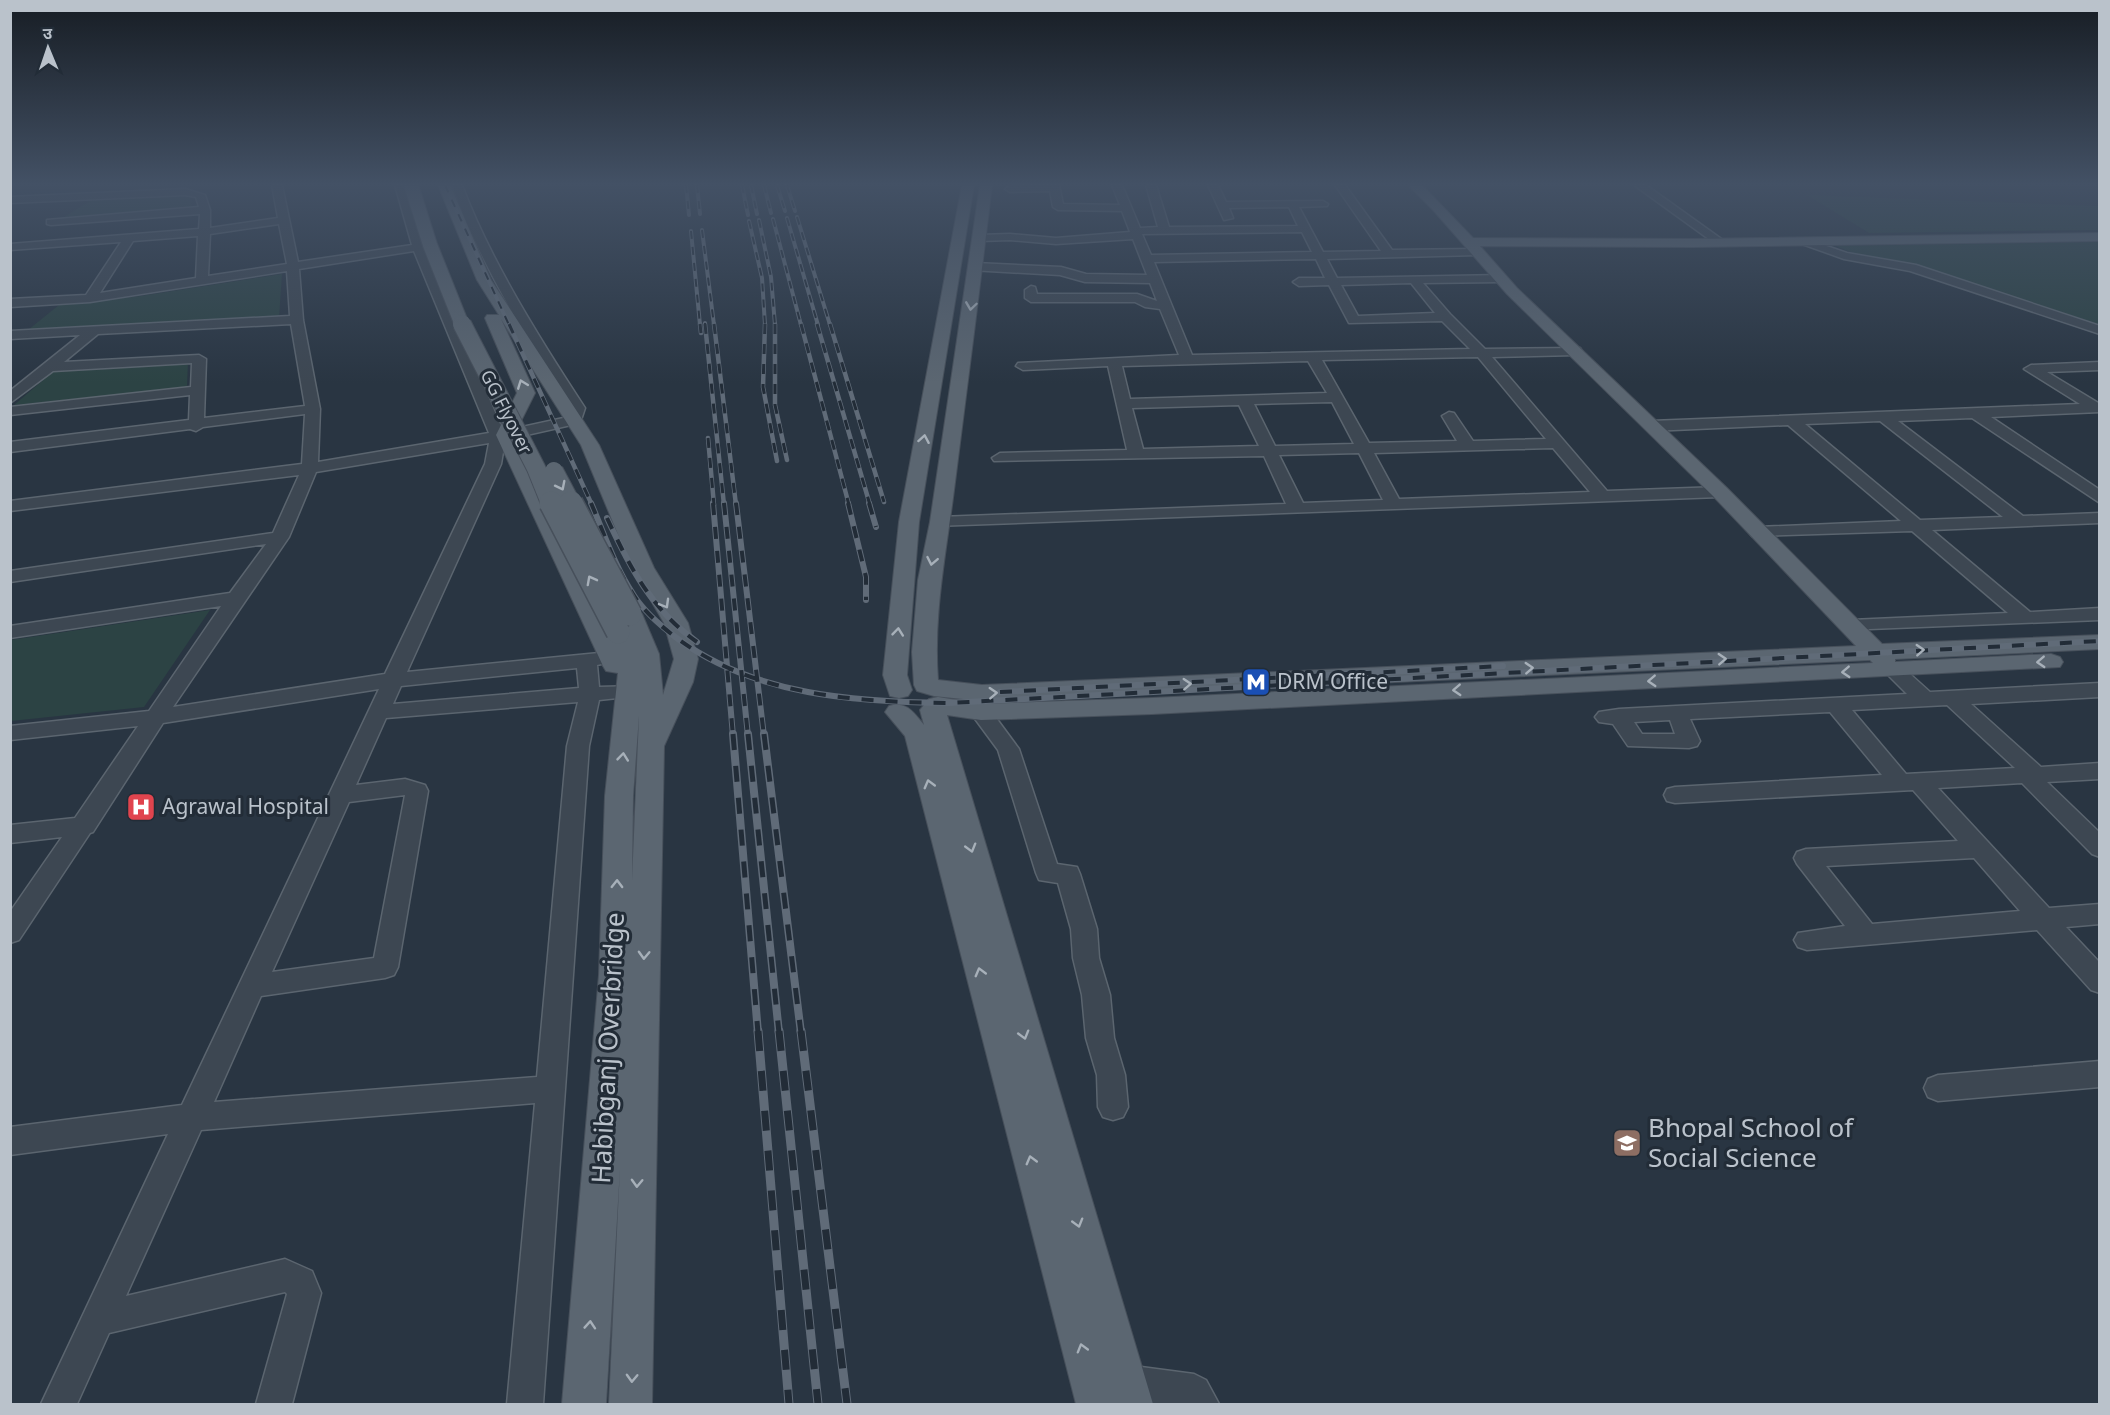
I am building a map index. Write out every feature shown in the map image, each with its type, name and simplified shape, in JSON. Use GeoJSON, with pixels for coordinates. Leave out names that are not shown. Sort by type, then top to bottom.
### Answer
{"type":"FeatureCollection","features":[{"type":"Feature","properties":{"kind":"main road","name":"GG Flyover"},"geometry":{"type":"LineString","coordinates":[[432,251],[463,327],[536,468],[555,513],[624,623]]}},
{"type":"Feature","properties":{"kind":"main road","name":"GG Flyover"},"geometry":{"type":"LineString","coordinates":[[445,251],[500,376],[624,623]]}},
{"type":"Feature","properties":{"kind":"main road"},"geometry":{"type":"LineString","coordinates":[[465,251],[526,393],[522,405],[502,436],[622,677]]}},
{"type":"Feature","properties":{"kind":"main road"},"geometry":{"type":"LineString","coordinates":[[471,251],[483,280],[590,445],[643,568],[676,623],[686,659],[681,682],[651,752]]}},
{"type":"Feature","properties":{"kind":"main road"},"geometry":{"type":"LineString","coordinates":[[957,251],[909,522],[894,675],[899,701],[917,734],[1098,1404]]}},
{"type":"Feature","properties":{"kind":"main road"},"geometry":{"type":"LineString","coordinates":[[978,251],[940,522],[929,580],[924,652],[946,764],[1129,1394]]}},
{"type":"Feature","properties":{"kind":"main road"},"geometry":{"type":"LineString","coordinates":[[1476,251],[1500,278],[1720,492],[1886,661]]}},
{"type":"Feature","properties":{"kind":"main road"},"geometry":{"type":"LineString","coordinates":[[935,378],[960,379]]}},
{"type":"Feature","properties":{"kind":"main road"},"geometry":{"type":"LineString","coordinates":[[622,677],[624,623]]}},
{"type":"Feature","properties":{"kind":"main road"},"geometry":{"type":"LineString","coordinates":[[622,677],[647,654],[624,623]]}},
{"type":"Feature","properties":{"kind":"main road"},"geometry":{"type":"LineString","coordinates":[[899,701],[912,685],[933,697],[981,712],[1152,706],[1886,661],[2100,642]]}},
{"type":"Feature","properties":{"kind":"main road"},"geometry":{"type":"LineString","coordinates":[[933,697],[982,693],[1886,661],[2100,659]]}},
{"type":"Feature","properties":{"kind":"main road","name":"Habibganj Overbridge"},"geometry":{"type":"LineString","coordinates":[[584,1404],[622,1128],[651,752],[622,677]]}},
{"type":"Feature","properties":{"kind":"main road","name":"Habibganj Overbridge"},"geometry":{"type":"LineString","coordinates":[[622,677],[615,975],[631,1404]]}},
{"type":"Feature","properties":{"kind":"street"},"geometry":{"type":"LineString","coordinates":[[90,298],[120,251]]}},
{"type":"Feature","properties":{"kind":"street"},"geometry":{"type":"LineString","coordinates":[[202,251],[202,282]]}},
{"type":"Feature","properties":{"kind":"street"},"geometry":{"type":"LineString","coordinates":[[10,933],[85,826],[236,598],[280,537],[309,470],[313,409],[297,320],[290,251]]}},
{"type":"Feature","properties":{"kind":"street"},"geometry":{"type":"LineString","coordinates":[[10,303],[90,298],[393,251]]}},
{"type":"Feature","properties":{"kind":"street"},"geometry":{"type":"LineString","coordinates":[[59,1404],[489,473],[502,436],[420,251]]}},
{"type":"Feature","properties":{"kind":"street"},"geometry":{"type":"LineString","coordinates":[[10,506],[309,470],[502,436],[575,420],[578,408],[536,343],[488,251]]}},
{"type":"Feature","properties":{"kind":"street"},"geometry":{"type":"LineString","coordinates":[[1025,263],[1028,251]]}},
{"type":"Feature","properties":{"kind":"street"},"geometry":{"type":"LineString","coordinates":[[1143,251],[1187,359]]}},
{"type":"Feature","properties":{"kind":"street"},"geometry":{"type":"LineString","coordinates":[[1317,251],[1354,320],[1445,317]]}},
{"type":"Feature","properties":{"kind":"street"},"geometry":{"type":"LineString","coordinates":[[1146,259],[1416,251]]}},
{"type":"Feature","properties":{"kind":"street"},"geometry":{"type":"LineString","coordinates":[[1831,251],[1844,256],[1912,268],[2100,330]]}},
{"type":"Feature","properties":{"kind":"street"},"geometry":{"type":"LineString","coordinates":[[975,267],[1061,271],[1085,278],[1155,279]]}},
{"type":"Feature","properties":{"kind":"street"},"geometry":{"type":"LineString","coordinates":[[1299,282],[1416,282],[1500,278]]}},
{"type":"Feature","properties":{"kind":"street"},"geometry":{"type":"LineString","coordinates":[[1416,282],[1445,317],[1481,352],[1602,496]]}},
{"type":"Feature","properties":{"kind":"street"},"geometry":{"type":"LineString","coordinates":[[1031,290],[1031,298],[1137,298],[1149,304],[1164,305]]}},
{"type":"Feature","properties":{"kind":"street"},"geometry":{"type":"LineString","coordinates":[[10,335],[53,301]]}},
{"type":"Feature","properties":{"kind":"street"},"geometry":{"type":"LineString","coordinates":[[10,335],[297,320]]}},
{"type":"Feature","properties":{"kind":"street"},"geometry":{"type":"LineString","coordinates":[[10,399],[95,330]]}},
{"type":"Feature","properties":{"kind":"street"},"geometry":{"type":"LineString","coordinates":[[1023,366],[1187,359],[1575,351]]}},
{"type":"Feature","properties":{"kind":"street"},"geometry":{"type":"LineString","coordinates":[[1321,356],[1337,397],[1393,503]]}},
{"type":"Feature","properties":{"kind":"street"},"geometry":{"type":"LineString","coordinates":[[49,367],[199,358],[196,426]]}},
{"type":"Feature","properties":{"kind":"street"},"geometry":{"type":"LineString","coordinates":[[1114,363],[1122,404],[1136,453]]}},
{"type":"Feature","properties":{"kind":"street"},"geometry":{"type":"LineString","coordinates":[[2098,409],[2031,369],[2100,366]]}},
{"type":"Feature","properties":{"kind":"street"},"geometry":{"type":"LineString","coordinates":[[10,411],[198,390]]}},
{"type":"Feature","properties":{"kind":"street"},"geometry":{"type":"LineString","coordinates":[[1122,404],[1337,397]]}},
{"type":"Feature","properties":{"kind":"street"},"geometry":{"type":"LineString","coordinates":[[1245,401],[1297,508]]}},
{"type":"Feature","properties":{"kind":"street"},"geometry":{"type":"LineString","coordinates":[[10,447],[196,426],[313,409]]}},
{"type":"Feature","properties":{"kind":"street"},"geometry":{"type":"LineString","coordinates":[[1651,426],[2098,409]]}},
{"type":"Feature","properties":{"kind":"street"},"geometry":{"type":"LineString","coordinates":[[1975,413],[2100,498]]}},
{"type":"Feature","properties":{"kind":"street"},"geometry":{"type":"LineString","coordinates":[[1449,416],[1467,444]]}},
{"type":"Feature","properties":{"kind":"street"},"geometry":{"type":"LineString","coordinates":[[1884,417],[2019,521]]}},
{"type":"Feature","properties":{"kind":"street"},"geometry":{"type":"LineString","coordinates":[[1791,420],[2025,617]]}},
{"type":"Feature","properties":{"kind":"street"},"geometry":{"type":"LineString","coordinates":[[1000,458],[1557,442]]}},
{"type":"Feature","properties":{"kind":"street"},"geometry":{"type":"LineString","coordinates":[[940,522],[1720,492]]}},
{"type":"Feature","properties":{"kind":"street"},"geometry":{"type":"LineString","coordinates":[[1758,532],[2100,518]]}},
{"type":"Feature","properties":{"kind":"street"},"geometry":{"type":"LineString","coordinates":[[10,578],[280,537]]}},
{"type":"Feature","properties":{"kind":"street"},"geometry":{"type":"LineString","coordinates":[[10,632],[236,598]]}},
{"type":"Feature","properties":{"kind":"street"},"geometry":{"type":"LineString","coordinates":[[1851,626],[2100,614]]}},
{"type":"Feature","properties":{"kind":"street"},"geometry":{"type":"LineString","coordinates":[[1886,661],[1925,699]]}},
{"type":"Feature","properties":{"kind":"street"},"geometry":{"type":"LineString","coordinates":[[10,733],[156,717],[392,680],[622,677]]}},
{"type":"Feature","properties":{"kind":"street"},"geometry":{"type":"LineString","coordinates":[[377,712],[590,696],[622,677]]}},
{"type":"Feature","properties":{"kind":"street"},"geometry":{"type":"LineString","coordinates":[[525,1404],[578,746],[590,696],[622,677]]}},
{"type":"Feature","properties":{"kind":"street"},"geometry":{"type":"LineString","coordinates":[[1677,713],[1689,741],[1636,741],[1612,716],[2100,690]]}},
{"type":"Feature","properties":{"kind":"street"},"geometry":{"type":"LineString","coordinates":[[1952,698],[2031,775],[2100,848]]}},
{"type":"Feature","properties":{"kind":"street"},"geometry":{"type":"LineString","coordinates":[[1835,704],[1909,782],[1980,849],[2100,982]]}},
{"type":"Feature","properties":{"kind":"street"},"geometry":{"type":"LineString","coordinates":[[981,712],[1008,749],[1048,873],[1068,874],[1084,929],[1086,958],[1096,995],[1100,1038],[1111,1075],[1113,1107]]}},
{"type":"Feature","properties":{"kind":"street"},"geometry":{"type":"LineString","coordinates":[[1675,795],[2100,771]]}},
{"type":"Feature","properties":{"kind":"street"},"geometry":{"type":"LineString","coordinates":[[251,986],[385,967],[417,790],[405,787],[339,795]]}},
{"type":"Feature","properties":{"kind":"street"},"geometry":{"type":"LineString","coordinates":[[10,834],[85,826]]}},
{"type":"Feature","properties":{"kind":"street"},"geometry":{"type":"LineString","coordinates":[[1866,935],[1806,858],[1980,849]]}},
{"type":"Feature","properties":{"kind":"street"},"geometry":{"type":"LineString","coordinates":[[1808,940],[2100,914]]}},
{"type":"Feature","properties":{"kind":"street"},"geometry":{"type":"LineString","coordinates":[[1938,1088],[2100,1074]]}},
{"type":"Feature","properties":{"kind":"street"},"geometry":{"type":"LineString","coordinates":[[10,1141],[191,1117],[549,1089]]}},
{"type":"Feature","properties":{"kind":"street"},"geometry":{"type":"LineString","coordinates":[[99,1319],[285,1275],[297,1279],[303,1285],[301,1307],[274,1404]]}},
{"type":"Feature","properties":{"kind":"street"},"geometry":{"type":"LineString","coordinates":[[1129,1394],[1194,1392],[1201,1404]]}},
{"type":"Feature","properties":{"kind":"green space"},"geometry":{"type":"Polygon","coordinates":[[[1848,251],[2099,251],[2099,324],[1915,266],[1848,251]]]}},
{"type":"Feature","properties":{"kind":"green space"},"geometry":{"type":"Polygon","coordinates":[[[282,274],[279,318],[28,330],[59,305],[141,296],[282,274]]]}},
{"type":"Feature","properties":{"kind":"green space"},"geometry":{"type":"Polygon","coordinates":[[[188,362],[187,386],[180,388],[14,405],[55,370],[188,362]]]}},
{"type":"Feature","properties":{"kind":"green space"},"geometry":{"type":"Polygon","coordinates":[[[210,610],[144,707],[11,721],[11,640],[210,610]]]}},
{"type":"Feature","properties":{"kind":"railway"},"geometry":{"type":"LineString","coordinates":[[475,251],[509,325]]}},
{"type":"Feature","properties":{"kind":"railway"},"geometry":{"type":"LineString","coordinates":[[693,251],[700,325]]}},
{"type":"Feature","properties":{"kind":"railway"},"geometry":{"type":"LineString","coordinates":[[705,251],[714,325]]}},
{"type":"Feature","properties":{"kind":"railway"},"geometry":{"type":"LineString","coordinates":[[756,251],[762,278],[765,325]]}},
{"type":"Feature","properties":{"kind":"railway"},"geometry":{"type":"LineString","coordinates":[[766,251],[771,277],[775,325]]}},
{"type":"Feature","properties":{"kind":"railway"},"geometry":{"type":"LineString","coordinates":[[781,251],[801,325]]}},
{"type":"Feature","properties":{"kind":"railway"},"geometry":{"type":"LineString","coordinates":[[797,251],[818,325]]}},
{"type":"Feature","properties":{"kind":"railway"},"geometry":{"type":"LineString","coordinates":[[807,251],[830,325]]}},
{"type":"Feature","properties":{"kind":"railway"},"geometry":{"type":"LineString","coordinates":[[509,324],[592,505]]}},
{"type":"Feature","properties":{"kind":"railway"},"geometry":{"type":"LineString","coordinates":[[700,324],[701,333]]}},
{"type":"Feature","properties":{"kind":"railway"},"geometry":{"type":"LineString","coordinates":[[705,324],[724,505]]}},
{"type":"Feature","properties":{"kind":"railway"},"geometry":{"type":"LineString","coordinates":[[714,324],[736,505]]}},
{"type":"Feature","properties":{"kind":"railway"},"geometry":{"type":"LineString","coordinates":[[801,324],[849,505]]}},
{"type":"Feature","properties":{"kind":"railway"},"geometry":{"type":"LineString","coordinates":[[817,324],[870,505]]}},
{"type":"Feature","properties":{"kind":"railway"},"geometry":{"type":"LineString","coordinates":[[830,324],[884,502]]}},
{"type":"Feature","properties":{"kind":"railway"},"geometry":{"type":"LineString","coordinates":[[765,325],[763,387],[777,461]]}},
{"type":"Feature","properties":{"kind":"railway"},"geometry":{"type":"LineString","coordinates":[[775,325],[775,405],[787,460]]}},
{"type":"Feature","properties":{"kind":"railway"},"geometry":{"type":"LineString","coordinates":[[708,438],[714,505]]}},
{"type":"Feature","properties":{"kind":"railway"},"geometry":{"type":"LineString","coordinates":[[591,503],[615,561],[637,601],[678,639],[727,667]]}},
{"type":"Feature","properties":{"kind":"railway"},"geometry":{"type":"LineString","coordinates":[[713,503],[727,667]]}},
{"type":"Feature","properties":{"kind":"railway"},"geometry":{"type":"LineString","coordinates":[[724,503],[742,674]]}},
{"type":"Feature","properties":{"kind":"railway"},"geometry":{"type":"LineString","coordinates":[[736,503],[757,679]]}},
{"type":"Feature","properties":{"kind":"railway"},"geometry":{"type":"LineString","coordinates":[[848,503],[866,577],[866,600]]}},
{"type":"Feature","properties":{"kind":"railway"},"geometry":{"type":"LineString","coordinates":[[869,503],[876,527]]}},
{"type":"Feature","properties":{"kind":"railway"},"geometry":{"type":"LineString","coordinates":[[607,518],[624,554],[644,587],[667,616],[697,642]]}},
{"type":"Feature","properties":{"kind":"railway"},"geometry":{"type":"LineString","coordinates":[[757,679],[808,692],[843,697],[878,701],[949,703],[2100,641]]}},
{"type":"Feature","properties":{"kind":"railway"},"geometry":{"type":"LineString","coordinates":[[1000,692],[1503,666]]}},
{"type":"Feature","properties":{"kind":"railway"},"geometry":{"type":"LineString","coordinates":[[727,667],[742,674]]}},
{"type":"Feature","properties":{"kind":"railway"},"geometry":{"type":"LineString","coordinates":[[727,667],[733,736]]}},
{"type":"Feature","properties":{"kind":"railway"},"geometry":{"type":"LineString","coordinates":[[742,674],[757,679]]}},
{"type":"Feature","properties":{"kind":"railway"},"geometry":{"type":"LineString","coordinates":[[742,674],[748,736]]}},
{"type":"Feature","properties":{"kind":"railway"},"geometry":{"type":"LineString","coordinates":[[757,679],[764,736]]}},
{"type":"Feature","properties":{"kind":"railway"},"geometry":{"type":"LineString","coordinates":[[733,734],[758,1033]]}},
{"type":"Feature","properties":{"kind":"railway"},"geometry":{"type":"LineString","coordinates":[[748,734],[779,1033]]}},
{"type":"Feature","properties":{"kind":"railway"},"geometry":{"type":"LineString","coordinates":[[764,734],[801,1033]]}},
{"type":"Feature","properties":{"kind":"railway"},"geometry":{"type":"LineString","coordinates":[[758,1031],[789,1404]]}},
{"type":"Feature","properties":{"kind":"railway"},"geometry":{"type":"LineString","coordinates":[[779,1031],[818,1404]]}},
{"type":"Feature","properties":{"kind":"railway"},"geometry":{"type":"LineString","coordinates":[[801,1031],[847,1404]]}},
{"type":"Feature","properties":{"kind":"place","name":"DRM Office"},"geometry":{"type":"Point","coordinates":[1256,682]}},
{"type":"Feature","properties":{"kind":"place","name":"Agrawal Hospital"},"geometry":{"type":"Point","coordinates":[141,807]}},
{"type":"Feature","properties":{"kind":"place","name":"Bhopal School of Social Science"},"geometry":{"type":"Point","coordinates":[1627,1143]}}]}
